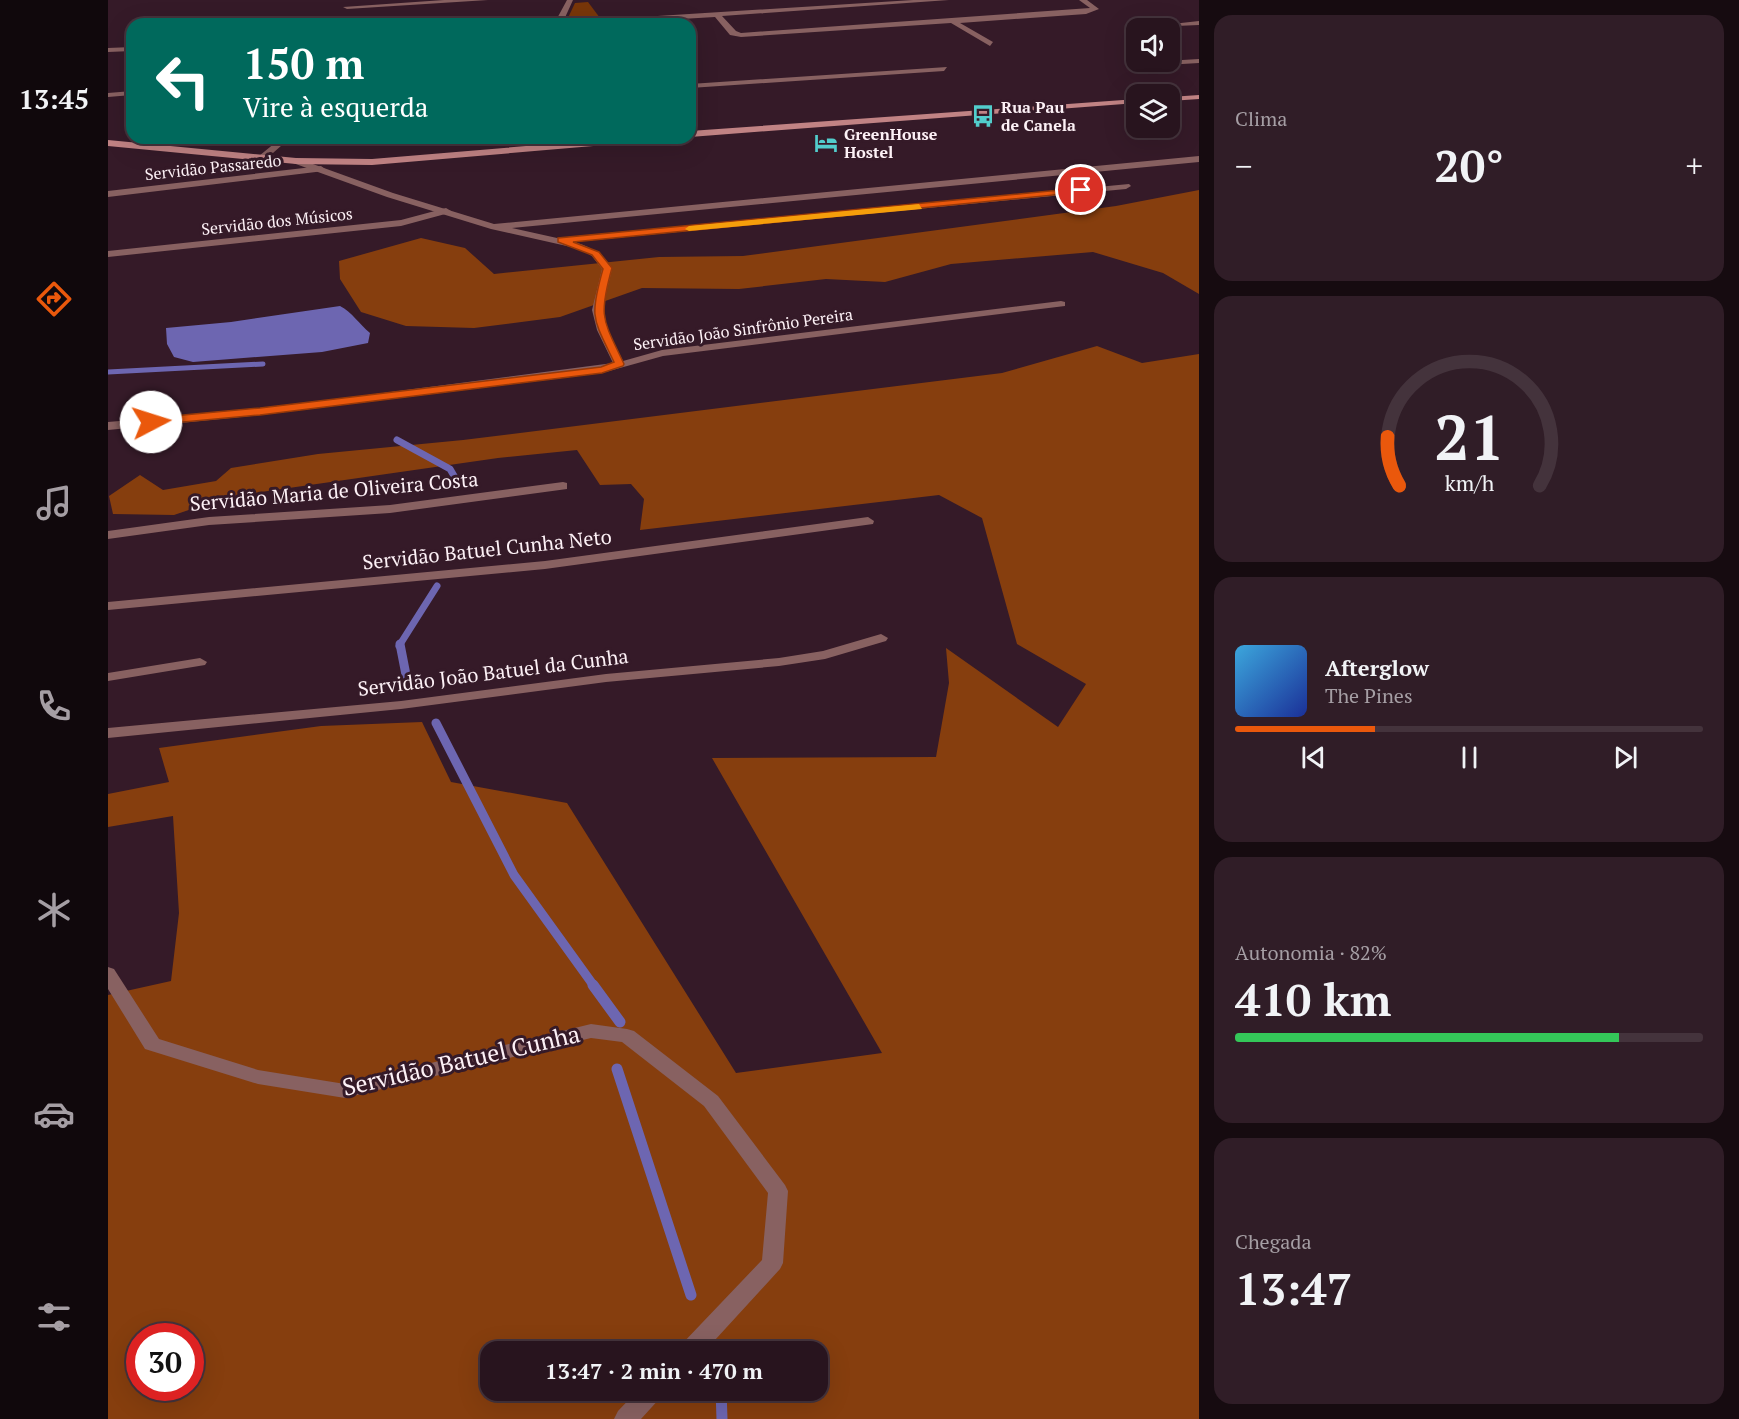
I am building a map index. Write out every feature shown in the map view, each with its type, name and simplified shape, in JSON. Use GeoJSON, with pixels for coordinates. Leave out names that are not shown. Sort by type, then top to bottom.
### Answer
{"type":"FeatureCollection","features":[{"type":"Feature","properties":{"kind":"street"},"geometry":{"type":"LineString","coordinates":[[348,8],[484,0]]}},
{"type":"Feature","properties":{"kind":"street"},"geometry":{"type":"LineString","coordinates":[[561,18],[570,0]]}},
{"type":"Feature","properties":{"kind":"street"},"geometry":{"type":"LineString","coordinates":[[666,18],[946,0]]}},
{"type":"Feature","properties":{"kind":"street"},"geometry":{"type":"LineString","coordinates":[[717,15],[733,33],[741,35],[1086,12],[1095,9],[1082,0]]}},
{"type":"Feature","properties":{"kind":"street"},"geometry":{"type":"LineString","coordinates":[[952,21],[990,44]]}},
{"type":"Feature","properties":{"kind":"street"},"geometry":{"type":"LineString","coordinates":[[1180,24],[1199,23]]}},
{"type":"Feature","properties":{"kind":"street"},"geometry":{"type":"LineString","coordinates":[[108,50],[126,49]]}},
{"type":"Feature","properties":{"kind":"street"},"geometry":{"type":"LineString","coordinates":[[1180,62],[1199,61]]}},
{"type":"Feature","properties":{"kind":"street"},"geometry":{"type":"LineString","coordinates":[[696,86],[944,69]]}},
{"type":"Feature","properties":{"kind":"street"},"geometry":{"type":"LineString","coordinates":[[108,95],[126,94]]}},
{"type":"Feature","properties":{"kind":"street"},"geometry":{"type":"LineString","coordinates":[[1180,98],[1199,97]]}},
{"type":"Feature","properties":{"kind":"street"},"geometry":{"type":"LineString","coordinates":[[696,135],[1126,102]]}},
{"type":"Feature","properties":{"kind":"street"},"geometry":{"type":"LineString","coordinates":[[108,143],[262,158],[394,161],[585,144]]}},
{"type":"Feature","properties":{"kind":"street"},"geometry":{"type":"LineString","coordinates":[[262,158],[279,144]]}},
{"type":"Feature","properties":{"kind":"street"},"geometry":{"type":"LineString","coordinates":[[494,226],[1199,159]]}},
{"type":"Feature","properties":{"kind":"street"},"geometry":{"type":"LineString","coordinates":[[296,160],[372,190],[494,226],[561,240],[596,254],[607,268],[599,299],[598,318],[619,364]]}},
{"type":"Feature","properties":{"kind":"street","name":"Servidão Passaredo"},"geometry":{"type":"LineString","coordinates":[[108,194],[321,169]]}},
{"type":"Feature","properties":{"kind":"street"},"geometry":{"type":"LineString","coordinates":[[561,240],[1126,186]]}},
{"type":"Feature","properties":{"kind":"street","name":"Servidão dos Músicos"},"geometry":{"type":"LineString","coordinates":[[109,254],[109,250],[401,223],[446,211]]}},
{"type":"Feature","properties":{"kind":"street","name":"Servidão João Sinfrônio Pereira"},"geometry":{"type":"LineString","coordinates":[[108,426],[307,406],[602,370],[662,353],[1061,304]]}},
{"type":"Feature","properties":{"kind":"street","name":"Servidão Maria de Oliveira Costa"},"geometry":{"type":"LineString","coordinates":[[108,535],[209,520],[390,509],[563,486]]}},
{"type":"Feature","properties":{"kind":"street","name":"Servidão Batuel Cunha Neto"},"geometry":{"type":"LineString","coordinates":[[108,606],[544,565],[868,521]]}},
{"type":"Feature","properties":{"kind":"street","name":"Servidão João Batuel da Cunha"},"geometry":{"type":"LineString","coordinates":[[108,733],[401,705],[606,678],[779,662],[825,655],[881,638]]}},
{"type":"Feature","properties":{"kind":"street"},"geometry":{"type":"LineString","coordinates":[[108,678],[200,662]]}},
{"type":"Feature","properties":{"kind":"street","name":"Servidão Batuel Cunha"},"geometry":{"type":"LineString","coordinates":[[108,974],[152,1044],[258,1077],[345,1091],[591,1031],[627,1036],[711,1101],[778,1191],[772,1263],[699,1341]]}},
{"type":"Feature","properties":{"kind":"street"},"geometry":{"type":"LineString","coordinates":[[626,1419],[643,1401]]}},
{"type":"Feature","properties":{"kind":"shaded area"},"geometry":{"type":"Polygon","coordinates":[[[588,2],[600,18],[568,18],[575,3],[588,2]]]}},
{"type":"Feature","properties":{"kind":"shaded area"},"geometry":{"type":"Polygon","coordinates":[[[1199,190],[1199,294],[1163,273],[1093,252],[951,264],[885,282],[826,279],[739,289],[642,288],[560,317],[474,328],[406,326],[361,312],[340,279],[339,261],[421,238],[465,248],[494,274],[659,257],[743,256],[1116,206],[1199,190]]]}},
{"type":"Feature","properties":{"kind":"shaded area"},"geometry":{"type":"Polygon","coordinates":[[[340,306],[370,333],[368,343],[322,352],[193,362],[174,357],[167,344],[166,328],[231,322],[340,306]]]}},
{"type":"Feature","properties":{"kind":"shaded area"},"geometry":{"type":"Polygon","coordinates":[[[1097,346],[1142,363],[1199,354],[1199,1419],[108,1419],[108,995],[171,981],[179,913],[173,816],[108,827],[108,794],[169,782],[159,748],[321,726],[422,722],[451,782],[567,803],[736,1073],[882,1053],[712,758],[936,757],[949,683],[946,648],[1058,727],[1086,684],[1017,644],[982,518],[939,495],[640,530],[644,499],[631,484],[600,485],[577,450],[498,458],[227,497],[174,515],[113,514],[109,496],[140,475],[163,490],[216,481],[231,468],[318,454],[463,440],[1002,373],[1097,346]]]}},
{"type":"Feature","properties":{"kind":"waterway"},"geometry":{"type":"LineString","coordinates":[[108,372],[263,364]]}},
{"type":"Feature","properties":{"kind":"waterway"},"geometry":{"type":"LineString","coordinates":[[397,440],[450,469],[457,481]]}},
{"type":"Feature","properties":{"kind":"waterway"},"geometry":{"type":"LineString","coordinates":[[400,644],[437,586]]}},
{"type":"Feature","properties":{"kind":"waterway"},"geometry":{"type":"LineString","coordinates":[[400,644],[407,680]]}},
{"type":"Feature","properties":{"kind":"waterway"},"geometry":{"type":"LineString","coordinates":[[436,723],[514,875],[594,986]]}},
{"type":"Feature","properties":{"kind":"waterway"},"geometry":{"type":"LineString","coordinates":[[593,985],[620,1022]]}},
{"type":"Feature","properties":{"kind":"waterway"},"geometry":{"type":"LineString","coordinates":[[617,1069],[691,1295]]}},
{"type":"Feature","properties":{"kind":"waterway"},"geometry":{"type":"LineString","coordinates":[[721,1401],[722,1419]]}},
{"type":"Feature","properties":{"kind":"slow traffic"},"geometry":{"type":"LineString","coordinates":[[689,229],[919,207]]}},
{"type":"Feature","properties":{"kind":"place","name":"Rua Pau de Canela"},"geometry":{"type":"Point","coordinates":[983,116]}},
{"type":"Feature","properties":{"kind":"place","name":"GreenHouse Hostel"},"geometry":{"type":"Point","coordinates":[826,143]}},
{"type":"Feature","properties":{"kind":"route"},"geometry":{"type":"LineString","coordinates":[[151,422],[260,412],[611,368],[619,364],[602,330],[597,310],[607,268],[596,254],[561,240],[1081,190]]}}]}
